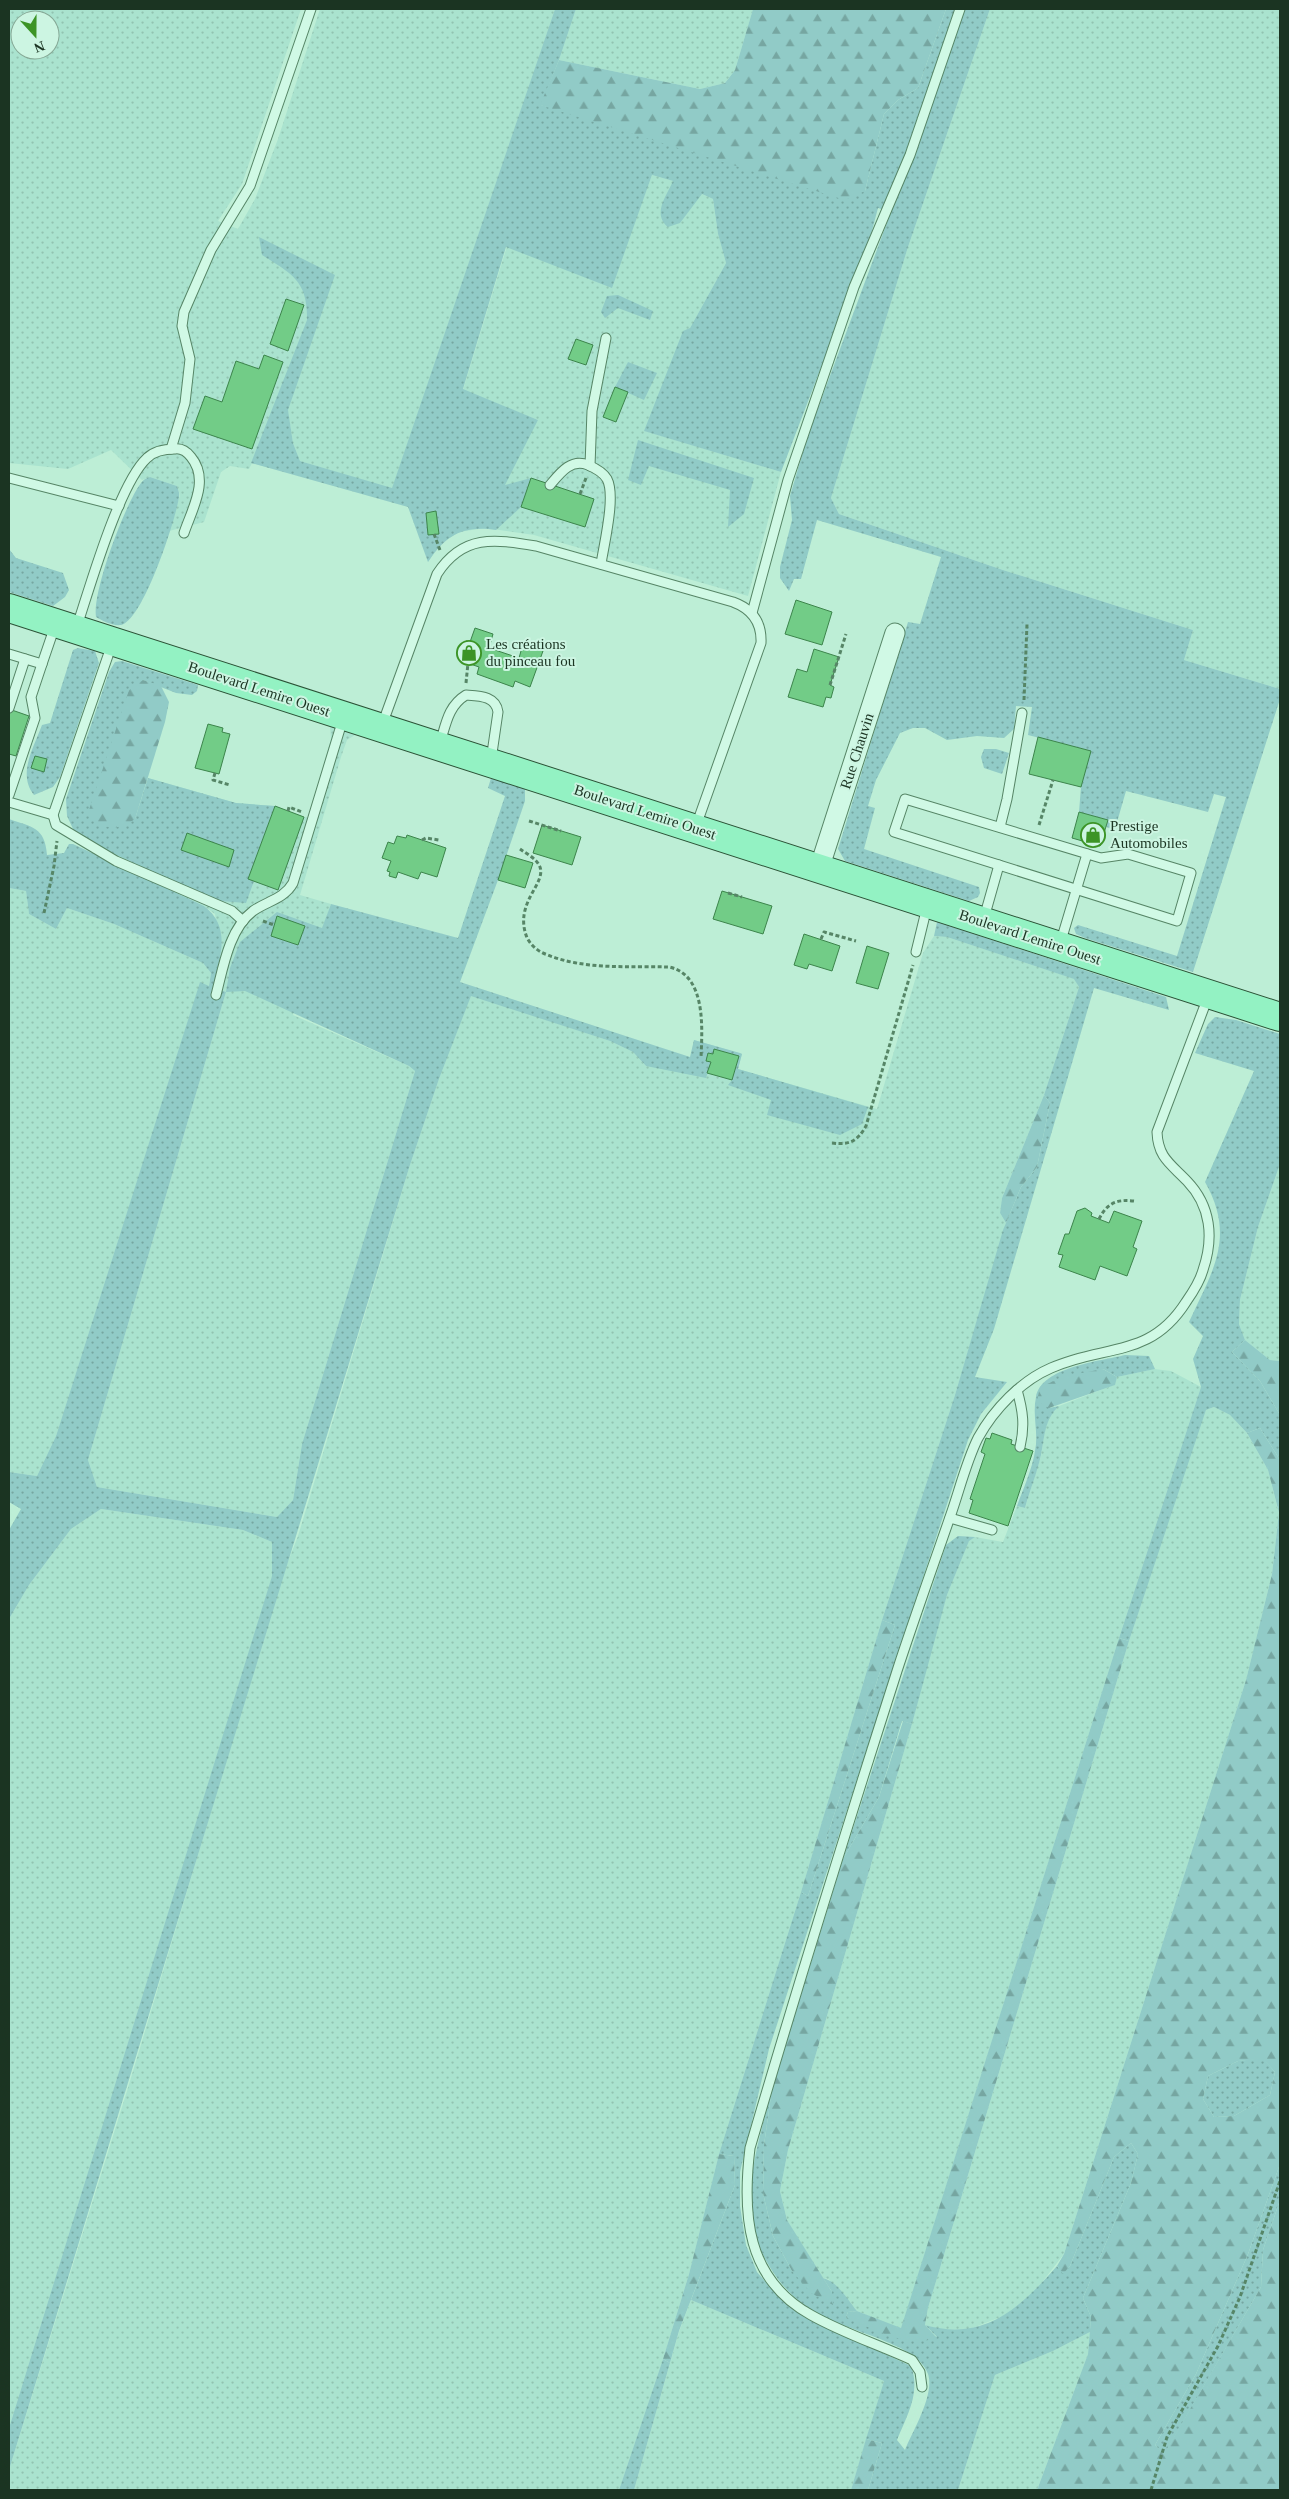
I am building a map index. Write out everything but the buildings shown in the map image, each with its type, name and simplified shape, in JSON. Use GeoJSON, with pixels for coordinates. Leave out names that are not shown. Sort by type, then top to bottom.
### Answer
{"type":"FeatureCollection","features":[{"type":"Feature","properties":{"kind":"main road","name":"Boulevard Lemire Ouest"},"geometry":{"type":"LineString","coordinates":[[9,609],[1280,1017]]}},
{"type":"Feature","properties":{"kind":"street","name":"Rue Chauvin"},"geometry":{"type":"LineString","coordinates":[[819,869],[895,633]]}},
{"type":"Feature","properties":{"kind":"lane"},"geometry":{"type":"LineString","coordinates":[[172,449],[185,403],[190,359],[182,326],[184,312],[211,250],[250,186],[311,9]]}},
{"type":"Feature","properties":{"kind":"lane"},"geometry":{"type":"LineString","coordinates":[[752,612],[788,480],[854,287],[910,155],[960,9]]}},
{"type":"Feature","properties":{"kind":"lane"},"geometry":{"type":"LineString","coordinates":[[590,466],[592,411],[606,338]]}},
{"type":"Feature","properties":{"kind":"lane"},"geometry":{"type":"LineString","coordinates":[[9,796],[36,718],[31,697],[42,664],[66,627],[137,472],[148,458],[157,452],[178,448],[188,453],[195,462],[200,483],[198,496],[184,532]]}},
{"type":"Feature","properties":{"kind":"lane"},"geometry":{"type":"LineString","coordinates":[[550,485],[572,464],[583,463],[590,466],[598,470],[607,479],[610,496],[601,564]]}},
{"type":"Feature","properties":{"kind":"lane"},"geometry":{"type":"LineString","coordinates":[[9,478],[120,506]]}},
{"type":"Feature","properties":{"kind":"lane"},"geometry":{"type":"LineString","coordinates":[[381,728],[426,600],[441,568],[457,550],[487,541],[508,541],[536,546],[733,602],[744,606],[752,612],[759,622],[761,642],[695,829]]}},
{"type":"Feature","properties":{"kind":"lane"},"geometry":{"type":"LineString","coordinates":[[113,642],[53,815],[56,825],[116,860],[232,911],[243,921]]}},
{"type":"Feature","properties":{"kind":"lane"},"geometry":{"type":"LineString","coordinates":[[9,654],[42,664]]}},
{"type":"Feature","properties":{"kind":"lane"},"geometry":{"type":"LineString","coordinates":[[9,708],[25,659]]}},
{"type":"Feature","properties":{"kind":"lane"},"geometry":{"type":"LineString","coordinates":[[439,746],[450,709],[457,700],[466,695],[491,699],[497,705],[498,712],[491,763]]}},
{"type":"Feature","properties":{"kind":"lane"},"geometry":{"type":"LineString","coordinates":[[1000,827],[1007,799],[1022,713]]}},
{"type":"Feature","properties":{"kind":"lane"},"geometry":{"type":"LineString","coordinates":[[216,995],[231,942],[243,921],[262,905],[283,896],[293,883],[344,716]]}},
{"type":"Feature","properties":{"kind":"lane"},"geometry":{"type":"LineString","coordinates":[[905,799],[1000,827],[1101,858],[1128,854],[1191,873],[1177,921],[894,832],[905,799]]}},
{"type":"Feature","properties":{"kind":"lane"},"geometry":{"type":"LineString","coordinates":[[9,802],[53,815]]}},
{"type":"Feature","properties":{"kind":"lane"},"geometry":{"type":"LineString","coordinates":[[1060,946],[1087,854]]}},
{"type":"Feature","properties":{"kind":"lane"},"geometry":{"type":"LineString","coordinates":[[983,922],[999,865]]}},
{"type":"Feature","properties":{"kind":"lane"},"geometry":{"type":"LineString","coordinates":[[916,952],[928,904]]}},
{"type":"Feature","properties":{"kind":"lane"},"geometry":{"type":"LineString","coordinates":[[922,2387],[920,2372],[912,2360],[809,2314],[780,2292],[768,2276],[754,2252],[749,2232],[746,2180],[750,2148],[814,1928],[909,1633],[978,1438],[1017,1390],[1035,1376],[1052,1368],[1146,1341],[1163,1331],[1177,1317],[1203,1270],[1210,1223],[1205,1205],[1197,1191],[1166,1161],[1158,1147],[1157,1132],[1209,994]]}},
{"type":"Feature","properties":{"kind":"lane"},"geometry":{"type":"LineString","coordinates":[[1017,1390],[1024,1414],[1024,1428],[1020,1447]]}},
{"type":"Feature","properties":{"kind":"lane"},"geometry":{"type":"LineString","coordinates":[[950,1518],[992,1530]]}},
{"type":"Feature","properties":{"kind":"path"},"geometry":{"type":"LineString","coordinates":[[1022,713],[1027,624]]}},
{"type":"Feature","properties":{"kind":"path"},"geometry":{"type":"LineString","coordinates":[[830,685],[846,634]]}},
{"type":"Feature","properties":{"kind":"path"},"geometry":{"type":"LineString","coordinates":[[215,773],[213,780],[230,785]]}},
{"type":"Feature","properties":{"kind":"path"},"geometry":{"type":"LineString","coordinates":[[1035,838],[1053,780]]}},
{"type":"Feature","properties":{"kind":"path"},"geometry":{"type":"LineString","coordinates":[[529,821],[561,831]]}},
{"type":"Feature","properties":{"kind":"path"},"geometry":{"type":"LineString","coordinates":[[44,913],[61,828]]}},
{"type":"Feature","properties":{"kind":"path"},"geometry":{"type":"LineString","coordinates":[[422,840],[426,838],[439,840]]}},
{"type":"Feature","properties":{"kind":"path"},"geometry":{"type":"LineString","coordinates":[[520,849],[537,862],[541,871],[522,918],[531,944],[546,955],[560,960],[590,964],[670,967],[680,971],[692,985],[697,996],[702,1018],[701,1056],[707,1056]]}},
{"type":"Feature","properties":{"kind":"path"},"geometry":{"type":"LineString","coordinates":[[728,893],[742,897]]}},
{"type":"Feature","properties":{"kind":"path"},"geometry":{"type":"LineString","coordinates":[[822,940],[824,932],[856,941]]}},
{"type":"Feature","properties":{"kind":"path"},"geometry":{"type":"LineString","coordinates":[[832,1143],[845,1145],[855,1141],[866,1126],[916,952]]}},
{"type":"Feature","properties":{"kind":"path"},"geometry":{"type":"LineString","coordinates":[[1099,1219],[1112,1202],[1134,1201]]}},
{"type":"Feature","properties":{"kind":"path"},"geometry":{"type":"LineString","coordinates":[[1151,2490],[1166,2437],[1218,2346],[1240,2297],[1280,2182]]}},
{"type":"Feature","properties":{"kind":"shaded area"},"geometry":{"type":"Polygon","coordinates":[[[9,9],[301,9],[242,184],[218,221],[238,229],[255,199],[278,139],[320,9],[555,9],[392,489],[300,461],[293,443],[288,412],[270,468],[252,463],[249,469],[230,466],[221,472],[204,522],[169,531],[180,495],[177,486],[150,477],[142,480],[111,450],[68,469],[9,463],[9,9]]]}},
{"type":"Feature","properties":{"kind":"shaded area"},"geometry":{"type":"Polygon","coordinates":[[[576,9],[753,9],[735,70],[725,83],[700,89],[559,60],[576,9]]]}},
{"type":"Feature","properties":{"kind":"shaded area"},"geometry":{"type":"Polygon","coordinates":[[[990,9],[1280,9],[1280,689],[1184,660],[1193,630],[1003,570],[839,514],[831,498],[908,247],[990,9]]]}},
{"type":"Feature","properties":{"kind":"shaded area"},"geometry":{"type":"Polygon","coordinates":[[[652,175],[673,181],[713,199],[718,234],[726,263],[690,328],[645,431],[781,472],[748,596],[534,535],[485,528],[459,532],[441,543],[428,562],[414,483],[538,420],[463,390],[507,246],[611,287],[652,175]]]}},
{"type":"Feature","properties":{"kind":"shaded area"},"geometry":{"type":"Polygon","coordinates":[[[330,726],[355,735],[347,740],[341,757],[300,895],[331,904],[293,1015],[409,1066],[415,1071],[302,1444],[293,1500],[277,1517],[97,1487],[88,1460],[226,992],[212,987],[221,952],[215,914],[204,906],[101,858],[110,829],[125,826],[135,819],[148,778],[236,803],[275,806],[308,818],[331,739],[330,726]]]}},
{"type":"Feature","properties":{"kind":"shaded area"},"geometry":{"type":"Polygon","coordinates":[[[9,888],[26,891],[29,914],[56,929],[67,908],[114,924],[203,963],[211,973],[209,986],[200,983],[56,1436],[37,1476],[9,1472],[9,888]]]}},
{"type":"Feature","properties":{"kind":"shaded area"},"geometry":{"type":"Polygon","coordinates":[[[934,936],[947,937],[1075,979],[1079,987],[1044,1095],[1002,1198],[1000,1213],[1006,1223],[955,1395],[882,1620],[801,1892],[719,2154],[689,2274],[619,2490],[9,2490],[9,2470],[127,2091],[280,1582],[298,1536],[410,1165],[439,1079],[471,995],[610,1041],[633,1052],[646,1066],[691,1057],[694,1040],[742,1054],[738,1069],[877,1109],[923,953],[934,936]]]}},
{"type":"Feature","properties":{"kind":"shaded area"},"geometry":{"type":"Polygon","coordinates":[[[1280,1164],[1280,1361],[1270,1360],[1245,1340],[1239,1324],[1240,1300],[1258,1227],[1280,1164]]]}},
{"type":"Feature","properties":{"kind":"shaded area"},"geometry":{"type":"Polygon","coordinates":[[[1154,1369],[1171,1371],[1201,1387],[1119,1638],[901,2329],[857,2311],[842,2292],[828,2279],[823,2278],[801,2245],[787,2220],[780,2191],[788,2150],[912,1724],[933,1641],[947,1595],[969,1540],[975,1537],[1003,1542],[1017,1506],[1025,1508],[1041,1456],[1045,1429],[1050,1415],[1059,1406],[1114,1385],[1117,1377],[1154,1369]]]}},
{"type":"Feature","properties":{"kind":"shaded area"},"geometry":{"type":"Polygon","coordinates":[[[1214,1407],[1230,1415],[1247,1433],[1268,1470],[1279,1514],[1272,1574],[1246,1680],[1064,2254],[1033,2294],[1006,2315],[970,2329],[942,2330],[925,2325],[928,2308],[1129,1641],[1196,1434],[1206,1410],[1214,1407]]]}},
{"type":"Feature","properties":{"kind":"shaded area"},"geometry":{"type":"Polygon","coordinates":[[[101,1509],[243,1530],[272,1542],[272,1577],[9,2428],[9,1619],[29,1585],[71,1529],[101,1509]]]}},
{"type":"Feature","properties":{"kind":"shaded area"},"geometry":{"type":"Polygon","coordinates":[[[691,2300],[884,2381],[851,2490],[634,2490],[679,2332],[691,2300]]]}},
{"type":"Feature","properties":{"kind":"shaded area"},"geometry":{"type":"Polygon","coordinates":[[[1090,2332],[1088,2354],[1037,2490],[958,2490],[995,2375],[1053,2351],[1090,2332]]]}},
{"type":"Feature","properties":{"kind":"green space"},"geometry":{"type":"Polygon","coordinates":[[[555,9],[576,9],[541,105],[865,191],[884,114],[898,100],[918,88],[946,9],[990,9],[908,247],[831,498],[839,514],[1003,570],[1193,630],[1184,660],[1280,689],[1280,699],[1193,972],[1085,938],[1076,934],[1074,928],[1078,925],[1177,956],[1226,797],[1214,794],[1208,812],[1126,791],[1115,829],[1106,827],[1108,820],[1079,812],[1081,787],[1090,751],[1028,735],[1032,707],[1016,706],[1014,729],[1004,738],[977,736],[947,740],[925,728],[913,728],[900,733],[876,780],[868,806],[875,808],[864,849],[979,887],[980,893],[978,897],[969,901],[845,861],[838,849],[908,622],[920,624],[941,557],[817,520],[801,579],[794,579],[789,591],[780,578],[780,567],[792,520],[790,496],[808,435],[891,212],[878,208],[869,242],[781,472],[644,431],[683,331],[690,328],[726,263],[718,234],[713,199],[702,194],[680,223],[668,227],[663,222],[661,211],[664,199],[673,181],[652,175],[612,288],[506,247],[463,389],[538,420],[505,485],[531,478],[521,507],[496,530],[474,529],[456,534],[442,545],[428,562],[408,507],[251,463],[307,320],[305,296],[301,287],[290,274],[262,255],[259,237],[335,275],[288,410],[293,443],[300,461],[392,488],[555,9]]]}},
{"type":"Feature","properties":{"kind":"green space"},"geometry":{"type":"Polygon","coordinates":[[[753,9],[946,9],[918,88],[898,100],[884,114],[865,191],[845,200],[540,105],[559,60],[700,89],[725,83],[735,70],[753,9]]]}},
{"type":"Feature","properties":{"kind":"green space"},"geometry":{"type":"Polygon","coordinates":[[[618,295],[653,311],[650,320],[618,308],[605,318],[601,312],[607,296],[618,295]]]}},
{"type":"Feature","properties":{"kind":"green space"},"geometry":{"type":"Polygon","coordinates":[[[628,362],[657,373],[644,400],[615,387],[628,362]]]}},
{"type":"Feature","properties":{"kind":"green space"},"geometry":{"type":"Polygon","coordinates":[[[638,440],[754,478],[744,514],[728,527],[730,490],[649,466],[641,485],[628,480],[638,440]]]}},
{"type":"Feature","properties":{"kind":"green space"},"geometry":{"type":"Polygon","coordinates":[[[150,477],[177,486],[179,496],[177,509],[157,568],[139,606],[130,619],[121,625],[111,624],[96,617],[96,605],[104,569],[134,494],[141,483],[150,477]]]}},
{"type":"Feature","properties":{"kind":"green space"},"geometry":{"type":"Polygon","coordinates":[[[9,549],[16,558],[63,573],[69,590],[65,597],[53,606],[9,592],[9,549]]]}},
{"type":"Feature","properties":{"kind":"green space"},"geometry":{"type":"Polygon","coordinates":[[[78,648],[95,651],[99,663],[60,777],[53,787],[34,795],[29,787],[27,778],[31,751],[42,725],[50,723],[73,650],[78,648]]]}},
{"type":"Feature","properties":{"kind":"green space"},"geometry":{"type":"Polygon","coordinates":[[[122,661],[198,685],[197,691],[192,695],[176,693],[143,680],[135,819],[148,778],[236,803],[275,806],[248,879],[254,881],[246,903],[220,901],[181,885],[104,849],[74,831],[67,816],[66,799],[109,672],[115,662],[122,661]]]}},
{"type":"Feature","properties":{"kind":"green space"},"geometry":{"type":"Polygon","coordinates":[[[143,680],[161,686],[169,702],[165,722],[135,819],[125,825],[116,827],[96,824],[89,810],[129,690],[143,680]]]}},
{"type":"Feature","properties":{"kind":"green space"},"geometry":{"type":"Polygon","coordinates":[[[984,749],[996,749],[1009,753],[1002,774],[984,768],[981,757],[984,749]]]}},
{"type":"Feature","properties":{"kind":"green space"},"geometry":{"type":"Polygon","coordinates":[[[491,778],[525,789],[525,801],[460,982],[690,1057],[694,1040],[740,1053],[742,1054],[738,1069],[868,1107],[862,1124],[840,1135],[767,1115],[771,1100],[728,1085],[732,1080],[739,1056],[715,1049],[713,1054],[708,1053],[706,1061],[711,1062],[706,1078],[646,1066],[633,1052],[610,1041],[471,996],[439,1079],[410,1165],[9,2470],[9,2428],[272,1576],[272,1542],[243,1530],[101,1509],[71,1529],[29,1585],[9,1619],[9,1530],[21,1509],[9,1502],[9,1472],[37,1476],[56,1436],[200,982],[209,986],[211,973],[203,963],[114,924],[67,908],[56,929],[29,914],[26,891],[9,888],[9,819],[31,827],[40,833],[46,846],[47,855],[64,853],[69,844],[73,844],[204,906],[213,914],[221,933],[221,954],[213,987],[226,992],[230,968],[240,942],[277,912],[322,928],[331,904],[458,938],[505,796],[488,788],[491,778]],[[278,917],[271,936],[298,945],[305,926],[278,917]],[[245,991],[226,992],[88,1460],[97,1487],[277,1517],[293,1500],[302,1444],[415,1071],[409,1066],[245,991]]]}},
{"type":"Feature","properties":{"kind":"green space"},"geometry":{"type":"Polygon","coordinates":[[[937,922],[1166,997],[1169,1010],[1094,988],[994,1329],[975,1377],[1007,1382],[981,1414],[968,1440],[769,2049],[740,2172],[740,2206],[746,2245],[757,2272],[778,2296],[804,2317],[911,2366],[914,2376],[914,2395],[897,2440],[905,2450],[926,2402],[929,2382],[925,2367],[901,2349],[833,2321],[802,2303],[778,2279],[760,2247],[753,2225],[751,2203],[752,2180],[755,2157],[772,2089],[764,2145],[763,2193],[773,2236],[792,2271],[832,2292],[823,2278],[833,2283],[857,2311],[848,2312],[846,2317],[937,2337],[925,2325],[946,2329],[966,2329],[984,2325],[1000,2317],[1030,2295],[1057,2266],[1063,2273],[1070,2266],[1114,2157],[1131,2143],[1138,2154],[1131,2183],[1083,2298],[1091,2317],[1090,2332],[1053,2351],[995,2375],[958,2490],[868,2490],[882,2443],[866,2439],[884,2381],[691,2300],[735,2185],[734,2156],[719,2154],[801,1892],[808,1896],[895,1625],[882,1620],[955,1395],[1003,1230],[1021,1187],[1037,1167],[1050,1103],[1044,1095],[1079,987],[1074,979],[947,937],[934,936],[937,922]]]}},
{"type":"Feature","properties":{"kind":"green space"},"geometry":{"type":"Polygon","coordinates":[[[1215,1017],[1236,1020],[1280,1034],[1280,1164],[1258,1227],[1240,1300],[1239,1324],[1245,1340],[1232,1352],[1260,1381],[1280,1415],[1280,1460],[1260,1428],[1247,1433],[1230,1415],[1214,1407],[1206,1410],[1129,1641],[1119,1638],[1201,1387],[1193,1359],[1203,1336],[1189,1322],[1213,1269],[1220,1237],[1219,1220],[1214,1202],[1205,1182],[1254,1071],[1195,1053],[1208,1024],[1215,1017]]]}},
{"type":"Feature","properties":{"kind":"green space"},"geometry":{"type":"Polygon","coordinates":[[[1044,1095],[1050,1103],[1037,1167],[1021,1187],[1006,1223],[1000,1213],[1002,1198],[1044,1095]]]}},
{"type":"Feature","properties":{"kind":"green space"},"geometry":{"type":"Polygon","coordinates":[[[1245,1340],[1270,1360],[1280,1361],[1280,1415],[1260,1381],[1232,1352],[1245,1340]]]}},
{"type":"Feature","properties":{"kind":"green space"},"geometry":{"type":"Polygon","coordinates":[[[1125,1355],[1149,1356],[1155,1369],[1117,1377],[1103,1369],[1049,1408],[1059,1406],[1050,1417],[1044,1435],[1039,1462],[1025,1508],[1017,1506],[1034,1458],[1036,1445],[1035,1404],[1040,1387],[1060,1372],[1073,1367],[1125,1355]]]}},
{"type":"Feature","properties":{"kind":"green space"},"geometry":{"type":"Polygon","coordinates":[[[1103,1369],[1117,1377],[1115,1385],[1049,1408],[1037,1401],[1040,1387],[1066,1376],[1103,1369]]]}},
{"type":"Feature","properties":{"kind":"green space"},"geometry":{"type":"Polygon","coordinates":[[[1260,1428],[1280,1460],[1280,2164],[1248,2254],[1196,2374],[1155,2445],[1164,2454],[1261,2287],[1263,2250],[1280,2200],[1280,2490],[1037,2490],[1088,2354],[1091,2317],[1083,2298],[1131,2183],[1138,2154],[1131,2143],[1114,2157],[1070,2266],[1063,2274],[1057,2266],[1064,2254],[1246,1680],[1272,1574],[1279,1513],[1268,1470],[1247,1433],[1260,1428]],[[1263,2059],[1238,2061],[1208,2076],[1203,2099],[1214,2117],[1234,2116],[1270,2095],[1275,2072],[1263,2059]]]}},
{"type":"Feature","properties":{"kind":"green space"},"geometry":{"type":"Polygon","coordinates":[[[958,1536],[975,1537],[969,1541],[947,1595],[912,1724],[902,1721],[879,1797],[843,1859],[946,1545],[958,1536]]]}},
{"type":"Feature","properties":{"kind":"green space"},"geometry":{"type":"Polygon","coordinates":[[[882,1620],[895,1625],[808,1896],[801,1892],[882,1620]]]}},
{"type":"Feature","properties":{"kind":"green space"},"geometry":{"type":"Polygon","coordinates":[[[1119,1638],[1129,1641],[928,2308],[925,2325],[937,2338],[913,2341],[890,2336],[846,2317],[848,2312],[857,2311],[901,2328],[1119,1638]]]}},
{"type":"Feature","properties":{"kind":"green space"},"geometry":{"type":"Polygon","coordinates":[[[903,1721],[912,1724],[788,2150],[780,2191],[787,2220],[832,2292],[833,2305],[811,2293],[792,2271],[773,2236],[763,2193],[764,2145],[772,2089],[843,1859],[879,1797],[903,1721]]]}},
{"type":"Feature","properties":{"kind":"green space"},"geometry":{"type":"Polygon","coordinates":[[[1263,2058],[1275,2072],[1270,2095],[1234,2116],[1214,2117],[1203,2099],[1208,2076],[1238,2061],[1263,2058]]]}},
{"type":"Feature","properties":{"kind":"green space"},"geometry":{"type":"Polygon","coordinates":[[[719,2154],[734,2156],[735,2185],[679,2331],[670,2363],[663,2359],[689,2274],[719,2154]]]}},
{"type":"Feature","properties":{"kind":"green space"},"geometry":{"type":"Polygon","coordinates":[[[1280,2164],[1280,2200],[1263,2250],[1261,2287],[1164,2455],[1155,2445],[1196,2374],[1248,2254],[1280,2164]]]}},
{"type":"Feature","properties":{"kind":"green space"},"geometry":{"type":"Polygon","coordinates":[[[663,2359],[670,2363],[634,2490],[619,2490],[663,2359]]]}},
{"type":"Feature","properties":{"kind":"green space"},"geometry":{"type":"Polygon","coordinates":[[[866,2439],[882,2443],[868,2490],[851,2490],[866,2439]]]}},
{"type":"Feature","properties":{"kind":"place","name":"Les créations du pinceau fou"},"geometry":{"type":"Point","coordinates":[469,653]}},
{"type":"Feature","properties":{"kind":"place","name":"Prestige Automobiles"},"geometry":{"type":"Point","coordinates":[1093,835]}}]}
